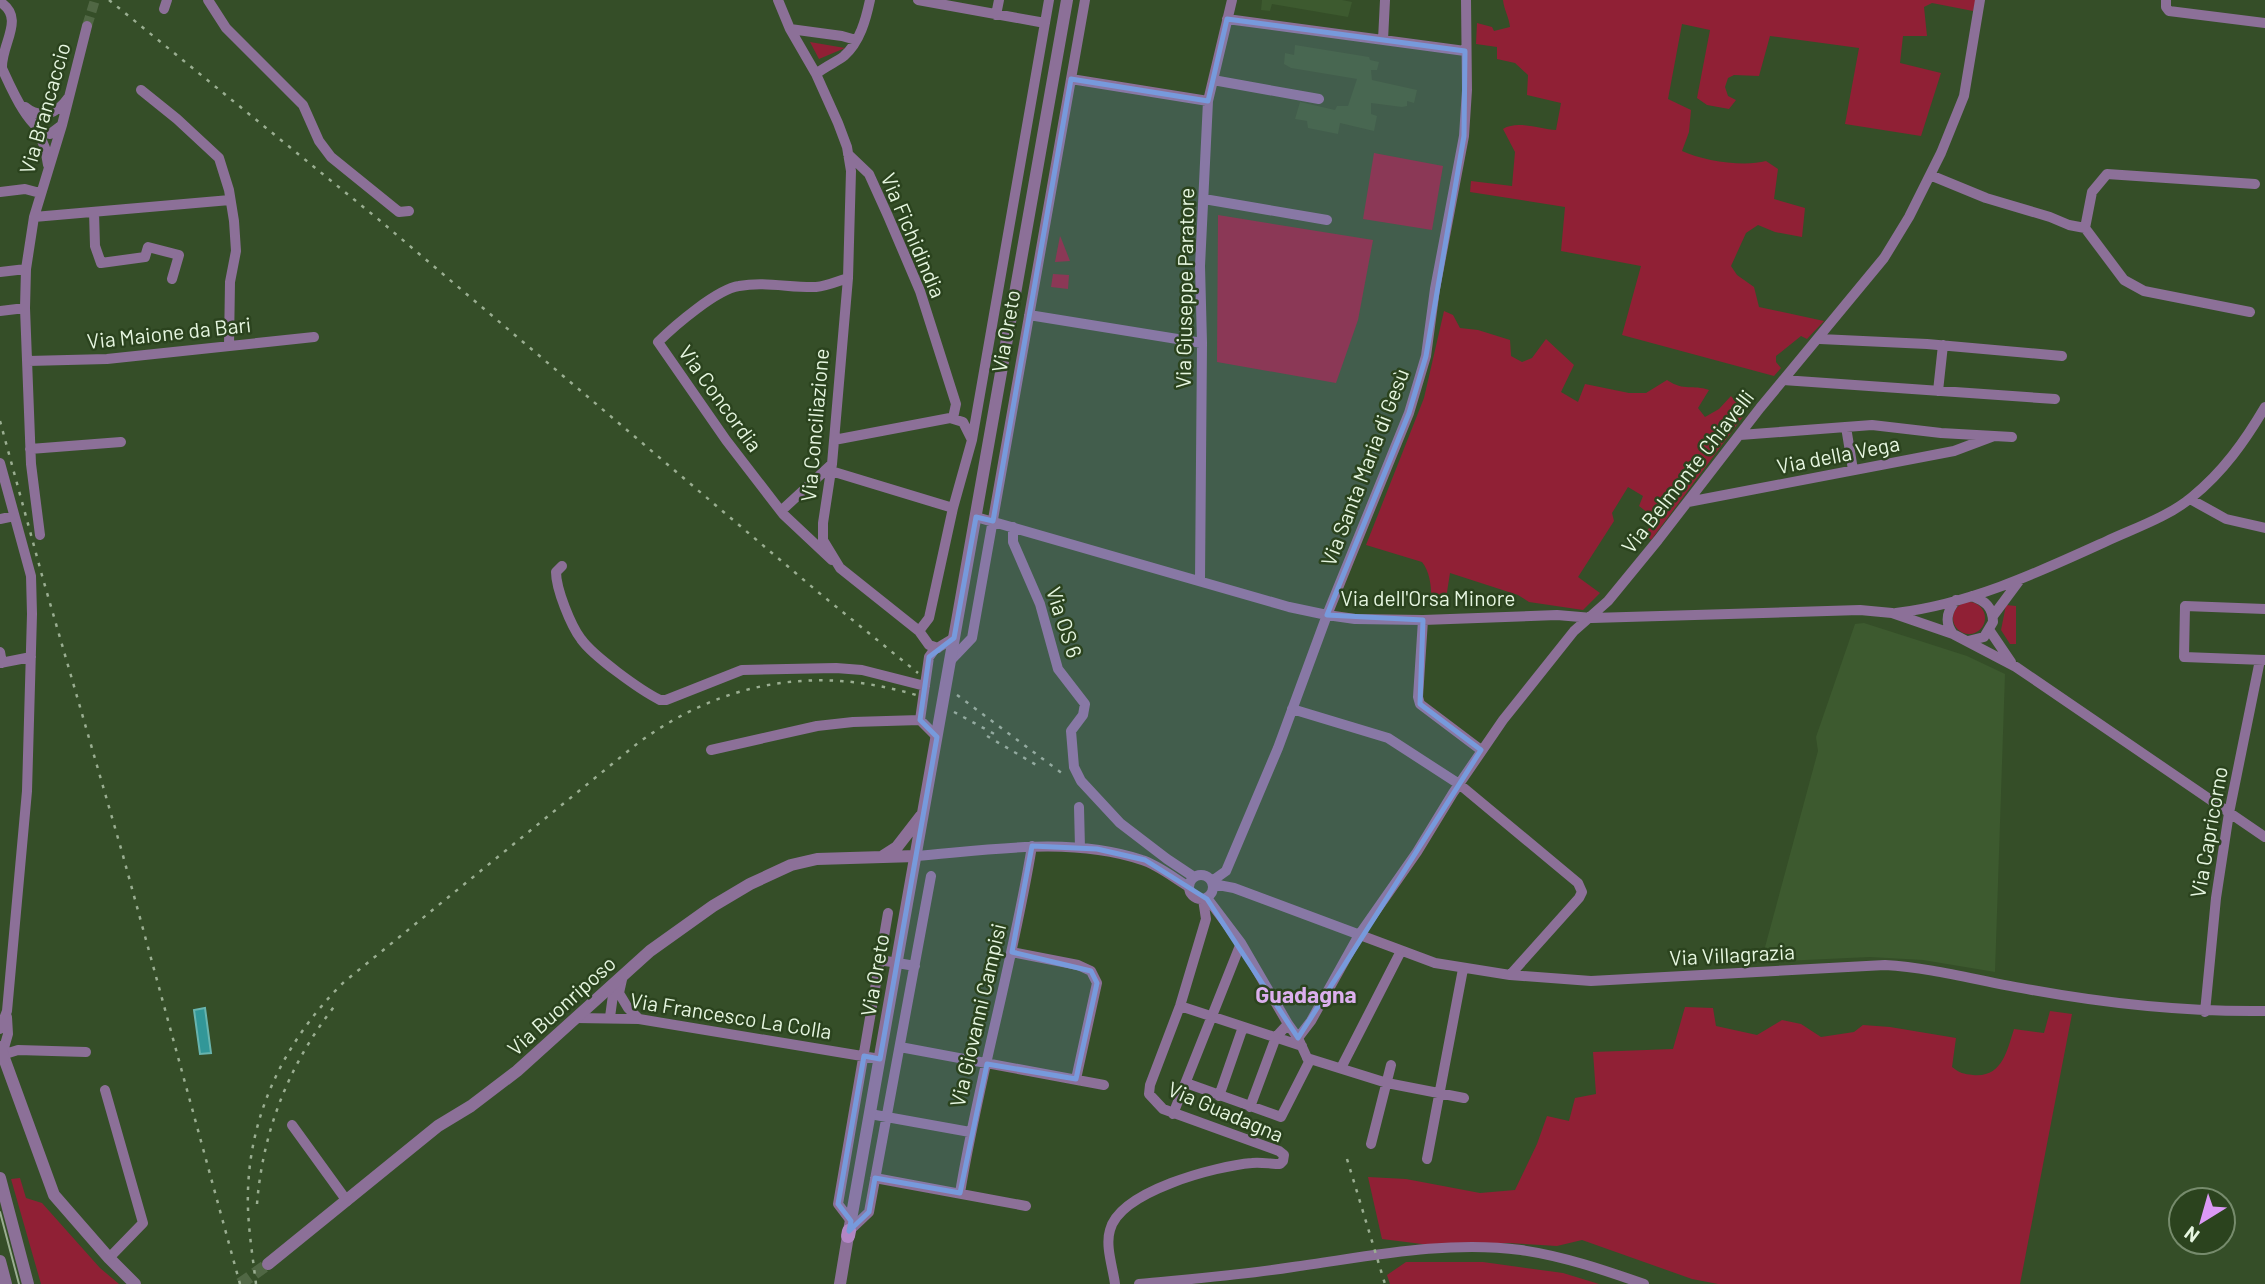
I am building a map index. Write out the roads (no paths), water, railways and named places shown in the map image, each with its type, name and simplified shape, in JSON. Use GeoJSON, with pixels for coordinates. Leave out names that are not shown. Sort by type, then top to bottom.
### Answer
{"type":"FeatureCollection","features":[{"type":"Feature","properties":{"kind":"street"},"geometry":{"type":"LineString","coordinates":[[208,0],[226,28],[303,104],[319,141],[331,157],[399,212],[409,211]]}},
{"type":"Feature","properties":{"kind":"street","name":"Via Fichidindia"},"geometry":{"type":"LineString","coordinates":[[778,0],[790,29],[816,74],[848,154],[869,174],[920,291],[956,404],[953,418]]}},
{"type":"Feature","properties":{"kind":"street"},"geometry":{"type":"LineString","coordinates":[[816,74],[828,64],[844,57],[866,20],[870,0]]}},
{"type":"Feature","properties":{"kind":"street"},"geometry":{"type":"LineString","coordinates":[[918,0],[941,2],[1045,23]]}},
{"type":"Feature","properties":{"kind":"street"},"geometry":{"type":"LineString","coordinates":[[996,15],[999,0]]}},
{"type":"Feature","properties":{"kind":"street","name":"Via Oreto"},"geometry":{"type":"LineString","coordinates":[[919,631],[929,618],[953,508],[972,440],[1049,0]]}},
{"type":"Feature","properties":{"kind":"street","name":"Via Oreto"},"geometry":{"type":"LineString","coordinates":[[840,1284],[1067,0]]}},
{"type":"Feature","properties":{"kind":"street","name":"Via Oreto"},"geometry":{"type":"LineString","coordinates":[[950,661],[972,638],[1085,0]]}},
{"type":"Feature","properties":{"kind":"street","name":"Via Giuseppe Paratore"},"geometry":{"type":"LineString","coordinates":[[1200,580],[1200,266],[1208,101],[1232,0]]}},
{"type":"Feature","properties":{"kind":"street"},"geometry":{"type":"LineString","coordinates":[[1384,40],[1385,0]]}},
{"type":"Feature","properties":{"kind":"street","name":"Via Santa Maria di Gesù"},"geometry":{"type":"LineString","coordinates":[[1213,883],[1226,871],[1292,709],[1327,615],[1409,414],[1426,356],[1435,289],[1464,136],[1467,90],[1466,0]]}},
{"type":"Feature","properties":{"kind":"street","name":"Via Belmonte Chiavelli"},"geometry":{"type":"LineString","coordinates":[[1300,1042],[1359,934],[1418,852],[1481,750],[1574,631],[1592,618],[1625,581],[1783,380],[1820,339],[1884,258],[1909,217],[1941,153],[1964,96],[1980,0]]}},
{"type":"Feature","properties":{"kind":"street"},"geometry":{"type":"LineString","coordinates":[[2166,0],[2169,11],[2265,23]]}},
{"type":"Feature","properties":{"kind":"street"},"geometry":{"type":"LineString","coordinates":[[0,2],[11,5],[13,23],[4,47],[1,66],[8,83],[37,129],[47,156],[47,172]]}},
{"type":"Feature","properties":{"kind":"street"},"geometry":{"type":"LineString","coordinates":[[1227,19],[1465,51]]}},
{"type":"Feature","properties":{"kind":"street","name":"Via Brancaccio"},"geometry":{"type":"LineString","coordinates":[[40,535],[30,449],[26,270],[40,193],[71,94],[88,26]]}},
{"type":"Feature","properties":{"kind":"street"},"geometry":{"type":"LineString","coordinates":[[790,29],[856,40]]}},
{"type":"Feature","properties":{"kind":"street"},"geometry":{"type":"LineString","coordinates":[[0,43],[9,36]]}},
{"type":"Feature","properties":{"kind":"street"},"geometry":{"type":"LineString","coordinates":[[1071,79],[1208,101]]}},
{"type":"Feature","properties":{"kind":"street"},"geometry":{"type":"LineString","coordinates":[[1213,80],[1319,99]]}},
{"type":"Feature","properties":{"kind":"street"},"geometry":{"type":"LineString","coordinates":[[141,90],[177,119],[219,159],[230,200],[236,251],[230,282],[229,345]]}},
{"type":"Feature","properties":{"kind":"street"},"geometry":{"type":"LineString","coordinates":[[30,112],[43,115],[52,113],[61,107],[71,94]]}},
{"type":"Feature","properties":{"kind":"street"},"geometry":{"type":"LineString","coordinates":[[19,102],[30,112],[59,129]]}},
{"type":"Feature","properties":{"kind":"street"},"geometry":{"type":"LineString","coordinates":[[37,129],[46,133],[59,129]]}},
{"type":"Feature","properties":{"kind":"street","name":"Via Conciliazione"},"geometry":{"type":"LineString","coordinates":[[848,154],[852,206],[848,278],[832,468],[823,523],[823,540],[840,568],[919,631],[929,645],[938,648]]}},
{"type":"Feature","properties":{"kind":"street"},"geometry":{"type":"LineString","coordinates":[[1930,174],[1986,198],[2085,228],[2124,281],[2144,290],[2250,312]]}},
{"type":"Feature","properties":{"kind":"street"},"geometry":{"type":"LineString","coordinates":[[2085,228],[2092,192],[2107,174],[2255,184]]}},
{"type":"Feature","properties":{"kind":"street"},"geometry":{"type":"LineString","coordinates":[[0,192],[25,188],[40,193]]}},
{"type":"Feature","properties":{"kind":"street"},"geometry":{"type":"LineString","coordinates":[[1203,199],[1327,220]]}},
{"type":"Feature","properties":{"kind":"street"},"geometry":{"type":"LineString","coordinates":[[34,217],[230,200]]}},
{"type":"Feature","properties":{"kind":"street"},"geometry":{"type":"LineString","coordinates":[[94,212],[95,246],[100,262],[145,257],[148,247],[179,255],[172,279]]}},
{"type":"Feature","properties":{"kind":"street"},"geometry":{"type":"LineString","coordinates":[[0,272],[26,270]]}},
{"type":"Feature","properties":{"kind":"street","name":"Via Concordia"},"geometry":{"type":"LineString","coordinates":[[840,568],[780,511],[726,440],[658,341],[671,328],[706,303],[737,286],[766,284],[818,287],[848,278]]}},
{"type":"Feature","properties":{"kind":"street"},"geometry":{"type":"LineString","coordinates":[[0,311],[25,308]]}},
{"type":"Feature","properties":{"kind":"street"},"geometry":{"type":"LineString","coordinates":[[1029,315],[1202,343]]}},
{"type":"Feature","properties":{"kind":"street","name":"Via Maione da Bari"},"geometry":{"type":"LineString","coordinates":[[28,361],[107,359],[314,337]]}},
{"type":"Feature","properties":{"kind":"street"},"geometry":{"type":"LineString","coordinates":[[1820,339],[1943,345],[2062,356]]}},
{"type":"Feature","properties":{"kind":"street"},"geometry":{"type":"LineString","coordinates":[[1938,391],[1943,345]]}},
{"type":"Feature","properties":{"kind":"street"},"geometry":{"type":"LineString","coordinates":[[1783,380],[2055,399]]}},
{"type":"Feature","properties":{"kind":"street"},"geometry":{"type":"LineString","coordinates":[[1892,613],[1928,609],[2019,580],[2151,521],[2190,499],[2226,465],[2265,407]]}},
{"type":"Feature","properties":{"kind":"street"},"geometry":{"type":"LineString","coordinates":[[834,440],[953,418],[963,422],[972,440]]}},
{"type":"Feature","properties":{"kind":"street"},"geometry":{"type":"LineString","coordinates":[[1740,435],[1871,425],[2012,437]]}},
{"type":"Feature","properties":{"kind":"street"},"geometry":{"type":"LineString","coordinates":[[1846,427],[1853,470]]}},
{"type":"Feature","properties":{"kind":"street","name":"Via della Vega"},"geometry":{"type":"LineString","coordinates":[[1688,502],[1954,451],[1993,436]]}},
{"type":"Feature","properties":{"kind":"street"},"geometry":{"type":"LineString","coordinates":[[30,449],[121,442]]}},
{"type":"Feature","properties":{"kind":"street"},"geometry":{"type":"LineString","coordinates":[[0,463],[31,576],[27,791],[8,993],[0,1029]]}},
{"type":"Feature","properties":{"kind":"street"},"geometry":{"type":"LineString","coordinates":[[780,511],[832,468],[953,508]]}},
{"type":"Feature","properties":{"kind":"street"},"geometry":{"type":"LineString","coordinates":[[2190,499],[2226,519],[2265,528]]}},
{"type":"Feature","properties":{"kind":"street"},"geometry":{"type":"LineString","coordinates":[[0,519],[14,516]]}},
{"type":"Feature","properties":{"kind":"street","name":"Via dell'Orsa Minore"},"geometry":{"type":"LineString","coordinates":[[976,517],[1289,607],[1355,619],[1423,620],[1557,615],[1592,618],[1860,610],[1892,613]]}},
{"type":"Feature","properties":{"kind":"street","name":"Via OS 6"},"geometry":{"type":"LineString","coordinates":[[1013,527],[1013,542],[1040,604],[1058,669],[1085,704],[1083,715],[1071,730],[1077,775],[1120,823],[1194,877]]}},
{"type":"Feature","properties":{"kind":"street"},"geometry":{"type":"LineString","coordinates":[[562,566],[556,572],[558,587],[581,640],[624,676],[660,700],[742,670],[862,670],[925,686]]}},
{"type":"Feature","properties":{"kind":"street"},"geometry":{"type":"LineString","coordinates":[[1968,641],[1978,640],[1990,631],[1993,616],[2019,580]]}},
{"type":"Feature","properties":{"kind":"street"},"geometry":{"type":"LineString","coordinates":[[1971,596],[1983,600],[1993,616]]}},
{"type":"Feature","properties":{"kind":"street"},"geometry":{"type":"LineString","coordinates":[[1953,634],[1947,618],[1949,609],[1957,600]]}},
{"type":"Feature","properties":{"kind":"street"},"geometry":{"type":"LineString","coordinates":[[2263,660],[2183,657],[2185,606],[2265,609]]}},
{"type":"Feature","properties":{"kind":"street"},"geometry":{"type":"LineString","coordinates":[[1892,613],[1953,634],[2016,667],[2265,837]]}},
{"type":"Feature","properties":{"kind":"street"},"geometry":{"type":"LineString","coordinates":[[1423,620],[1418,697],[1420,704],[1481,750]]}},
{"type":"Feature","properties":{"kind":"street"},"geometry":{"type":"LineString","coordinates":[[1990,631],[2016,667]]}},
{"type":"Feature","properties":{"kind":"street"},"geometry":{"type":"LineString","coordinates":[[920,720],[929,657],[954,638]]}},
{"type":"Feature","properties":{"kind":"street"},"geometry":{"type":"LineString","coordinates":[[0,652],[1,663],[31,657]]}},
{"type":"Feature","properties":{"kind":"street","name":"Via Capricorno"},"geometry":{"type":"LineString","coordinates":[[2205,1012],[2216,898],[2229,813],[2263,660]]}},
{"type":"Feature","properties":{"kind":"street"},"geometry":{"type":"LineString","coordinates":[[1292,709],[1388,738],[1459,784],[1578,883],[1582,892],[1579,898],[1510,975]]}},
{"type":"Feature","properties":{"kind":"street"},"geometry":{"type":"LineString","coordinates":[[711,750],[817,726],[853,722],[920,720],[937,737]]}},
{"type":"Feature","properties":{"kind":"street"},"geometry":{"type":"LineString","coordinates":[[1079,807],[1080,848]]}},
{"type":"Feature","properties":{"kind":"street"},"geometry":{"type":"LineString","coordinates":[[883,856],[897,847],[923,813]]}},
{"type":"Feature","properties":{"kind":"street"},"geometry":{"type":"LineString","coordinates":[[916,856],[1032,846],[1097,849],[1145,860],[1189,887],[1195,898],[1205,899],[1241,943],[1308,1060],[1282,1117],[1186,1083]]}},
{"type":"Feature","properties":{"kind":"street","name":"Via Giovanni Campisi"},"geometry":{"type":"LineString","coordinates":[[960,1193],[970,1132],[1012,952],[1032,846]]}},
{"type":"Feature","properties":{"kind":"street","name":"Via Buonriposo"},"geometry":{"type":"LineString","coordinates":[[268,1264],[438,1126],[471,1107],[517,1071],[650,950],[713,906],[771,873],[791,865],[817,859],[916,856]]}},
{"type":"Feature","properties":{"kind":"street","name":"Via Oreto"},"geometry":{"type":"LineString","coordinates":[[850,1229],[869,1212],[931,876]]}},
{"type":"Feature","properties":{"kind":"street"},"geometry":{"type":"LineString","coordinates":[[1189,887],[1194,877],[1206,876],[1213,883],[1212,892],[1205,899]]}},
{"type":"Feature","properties":{"kind":"street","name":"Via Villagrazia"},"geometry":{"type":"LineString","coordinates":[[1213,883],[1234,888],[1401,951],[1463,969],[1510,975],[1591,981],[1895,966],[1969,976],[2029,990],[2092,999],[2205,1012],[2265,1011]]}},
{"type":"Feature","properties":{"kind":"street","name":"Via Guadagna"},"geometry":{"type":"LineString","coordinates":[[1115,1284],[1108,1242],[1109,1231],[1128,1205],[1208,1171],[1254,1163],[1280,1164],[1283,1161],[1284,1155],[1279,1151],[1173,1114],[1154,1102],[1149,1094],[1180,1006],[1206,919],[1205,899]]}},
{"type":"Feature","properties":{"kind":"street","name":"Via Oreto"},"geometry":{"type":"LineString","coordinates":[[850,1229],[838,1204],[888,913]]}},
{"type":"Feature","properties":{"kind":"street"},"geometry":{"type":"LineString","coordinates":[[1173,1114],[1241,943]]}},
{"type":"Feature","properties":{"kind":"street"},"geometry":{"type":"LineString","coordinates":[[1341,1068],[1401,951]]}},
{"type":"Feature","properties":{"kind":"street"},"geometry":{"type":"LineString","coordinates":[[1012,952],[1078,965],[1091,971],[1097,983],[1076,1079]]}},
{"type":"Feature","properties":{"kind":"street"},"geometry":{"type":"LineString","coordinates":[[880,960],[915,966]]}},
{"type":"Feature","properties":{"kind":"street"},"geometry":{"type":"LineString","coordinates":[[1427,1159],[1463,969]]}},
{"type":"Feature","properties":{"kind":"street"},"geometry":{"type":"LineString","coordinates":[[610,1017],[613,995],[623,975]]}},
{"type":"Feature","properties":{"kind":"street"},"geometry":{"type":"LineString","coordinates":[[623,975],[619,993],[639,1019]]}},
{"type":"Feature","properties":{"kind":"street"},"geometry":{"type":"LineString","coordinates":[[1180,1006],[1276,1037],[1300,1042]]}},
{"type":"Feature","properties":{"kind":"street"},"geometry":{"type":"LineString","coordinates":[[4,1009],[8,1034],[2,1059],[54,1195],[108,1258],[135,1284]]}},
{"type":"Feature","properties":{"kind":"street","name":"Via Francesco La Colla"},"geometry":{"type":"LineString","coordinates":[[576,1018],[639,1019],[880,1059]]}},
{"type":"Feature","properties":{"kind":"street"},"geometry":{"type":"LineString","coordinates":[[1250,1107],[1276,1037],[1288,1024]]}},
{"type":"Feature","properties":{"kind":"street"},"geometry":{"type":"LineString","coordinates":[[1219,1096],[1243,1027]]}},
{"type":"Feature","properties":{"kind":"street"},"geometry":{"type":"LineString","coordinates":[[900,1047],[1104,1085]]}},
{"type":"Feature","properties":{"kind":"street"},"geometry":{"type":"LineString","coordinates":[[2,1059],[18,1050],[86,1052]]}},
{"type":"Feature","properties":{"kind":"street"},"geometry":{"type":"LineString","coordinates":[[1308,1060],[1387,1083],[1464,1098]]}},
{"type":"Feature","properties":{"kind":"street"},"geometry":{"type":"LineString","coordinates":[[1371,1144],[1391,1065]]}},
{"type":"Feature","properties":{"kind":"street"},"geometry":{"type":"LineString","coordinates":[[106,1090],[143,1223],[108,1258]]}},
{"type":"Feature","properties":{"kind":"street"},"geometry":{"type":"LineString","coordinates":[[870,1114],[970,1132]]}},
{"type":"Feature","properties":{"kind":"street"},"geometry":{"type":"LineString","coordinates":[[292,1125],[348,1201]]}},
{"type":"Feature","properties":{"kind":"street"},"geometry":{"type":"LineString","coordinates":[[0,1178],[28,1284]]}},
{"type":"Feature","properties":{"kind":"street"},"geometry":{"type":"LineString","coordinates":[[876,1178],[1026,1206]]}},
{"type":"Feature","properties":{"kind":"street"},"geometry":{"type":"LineString","coordinates":[[1139,1284],[1267,1271],[1391,1253],[1476,1248],[1522,1250],[1575,1261],[1644,1284]]}},
{"type":"Feature","properties":{"kind":"street"},"geometry":{"type":"LineString","coordinates":[[0,1261],[6,1284]]}},
{"type":"Feature","properties":{"kind":"water"},"geometry":{"type":"Polygon","coordinates":[[[205,1008],[211,1053],[200,1054],[194,1010],[205,1008]]]}},
{"type":"Feature","properties":{"kind":"tunnel"},"geometry":{"type":"LineString","coordinates":[[87,26],[95,0]]}},
{"type":"Feature","properties":{"kind":"tunnel"},"geometry":{"type":"LineString","coordinates":[[240,1284],[268,1264]]}},
{"type":"Feature","properties":{"kind":"tram line"},"geometry":{"type":"LineString","coordinates":[[0,1212],[19,1284]]}},
{"type":"Feature","properties":{"kind":"railway"},"geometry":{"type":"LineString","coordinates":[[109,0],[378,219],[818,592],[918,673]]}},
{"type":"Feature","properties":{"kind":"railway"},"geometry":{"type":"LineString","coordinates":[[0,421],[240,1284]]}},
{"type":"Feature","properties":{"kind":"railway"},"geometry":{"type":"LineString","coordinates":[[256,1284],[248,1209],[253,1145],[261,1115],[272,1086],[302,1031],[344,982],[638,743],[703,705],[771,684],[806,681],[842,681],[916,695]]}},
{"type":"Feature","properties":{"kind":"railway"},"geometry":{"type":"LineString","coordinates":[[957,695],[1063,774]]}},
{"type":"Feature","properties":{"kind":"railway"},"geometry":{"type":"LineString","coordinates":[[954,712],[1000,737]]}},
{"type":"Feature","properties":{"kind":"railway"},"geometry":{"type":"LineString","coordinates":[[987,736],[1038,766]]}},
{"type":"Feature","properties":{"kind":"railway"},"geometry":{"type":"LineString","coordinates":[[257,1204],[265,1149],[282,1098],[306,1049],[337,1003]]}},
{"type":"Feature","properties":{"kind":"railway"},"geometry":{"type":"LineString","coordinates":[[1347,1159],[1385,1284]]}},
{"type":"Feature","properties":{"kind":"district","name":"Guadagna"},"geometry":{"type":"Point","coordinates":[1306,994]}}]}
